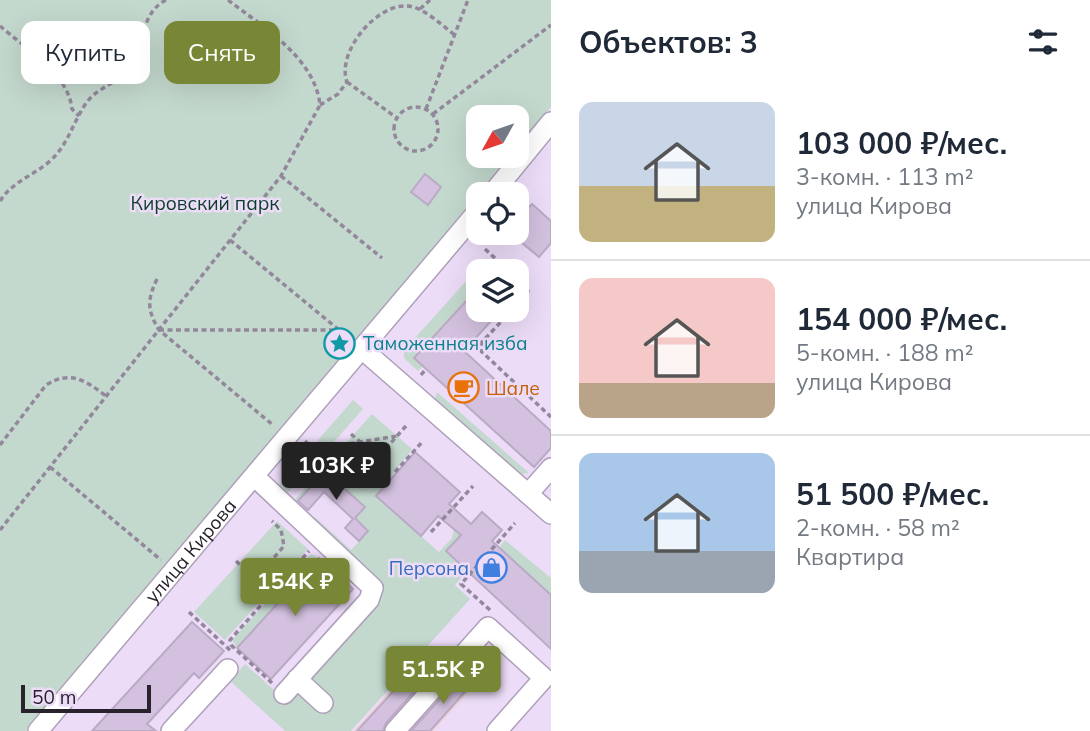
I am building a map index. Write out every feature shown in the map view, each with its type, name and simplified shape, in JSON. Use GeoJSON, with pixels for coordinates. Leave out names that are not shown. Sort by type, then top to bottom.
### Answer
{"type":"FeatureCollection","features":[{"type":"Feature","properties":{"kind":"street"},"geometry":{"type":"LineString","coordinates":[[502,182],[551,122]]}},
{"type":"Feature","properties":{"kind":"street","name":"улица Кирова"},"geometry":{"type":"LineString","coordinates":[[38,731],[466,225]]}},
{"type":"Feature","properties":{"kind":"street"},"geometry":{"type":"LineString","coordinates":[[362,349],[551,514]]}},
{"type":"Feature","properties":{"kind":"street"},"geometry":{"type":"LineString","coordinates":[[528,494],[551,468]]}},
{"type":"Feature","properties":{"kind":"street"},"geometry":{"type":"LineString","coordinates":[[255,477],[373,588],[369,600],[285,686],[323,703]]}},
{"type":"Feature","properties":{"kind":"street"},"geometry":{"type":"LineString","coordinates":[[395,731],[488,627],[544,678],[497,731]]}},
{"type":"Feature","properties":{"kind":"street"},"geometry":{"type":"LineString","coordinates":[[171,731],[228,669]]}},
{"type":"Feature","properties":{"kind":"path"},"geometry":{"type":"LineString","coordinates":[[0,201],[20,178],[50,161],[69,139],[88,101],[127,72],[135,60],[148,18],[166,0]]}},
{"type":"Feature","properties":{"kind":"path"},"geometry":{"type":"LineString","coordinates":[[228,0],[304,64],[315,82],[320,105]]}},
{"type":"Feature","properties":{"kind":"path"},"geometry":{"type":"LineString","coordinates":[[420,9],[430,0]]}},
{"type":"Feature","properties":{"kind":"path"},"geometry":{"type":"LineString","coordinates":[[426,109],[468,0]]}},
{"type":"Feature","properties":{"kind":"path"},"geometry":{"type":"LineString","coordinates":[[397,118],[347,82],[343,63],[347,51],[384,10],[397,6],[420,9],[454,35]]}},
{"type":"Feature","properties":{"kind":"path"},"geometry":{"type":"LineString","coordinates":[[433,114],[551,25]]}},
{"type":"Feature","properties":{"kind":"path"},"geometry":{"type":"LineString","coordinates":[[0,26],[61,78],[70,95],[72,109],[80,117]]}},
{"type":"Feature","properties":{"kind":"path"},"geometry":{"type":"LineString","coordinates":[[0,530],[2,524],[281,176],[320,105],[338,94],[347,82]]}},
{"type":"Feature","properties":{"kind":"path"},"geometry":{"type":"LineString","coordinates":[[410,108],[426,109],[438,123],[435,142],[418,152],[400,145],[393,127],[397,118],[410,108]]}},
{"type":"Feature","properties":{"kind":"path"},"geometry":{"type":"LineString","coordinates":[[281,176],[382,258]]}},
{"type":"Feature","properties":{"kind":"path"},"geometry":{"type":"LineString","coordinates":[[159,330],[338,330],[230,240]]}},
{"type":"Feature","properties":{"kind":"path"},"geometry":{"type":"LineString","coordinates":[[485,249],[496,259]]}},
{"type":"Feature","properties":{"kind":"path"},"geometry":{"type":"LineString","coordinates":[[157,279],[148,297],[150,314],[159,330],[326,461]]}},
{"type":"Feature","properties":{"kind":"path"},"geometry":{"type":"LineString","coordinates":[[501,322],[482,342],[481,351],[551,417]]}},
{"type":"Feature","properties":{"kind":"path"},"geometry":{"type":"LineString","coordinates":[[421,375],[426,369]]}},
{"type":"Feature","properties":{"kind":"path"},"geometry":{"type":"LineString","coordinates":[[0,445],[46,385],[56,379],[72,376],[86,380],[106,396]]}},
{"type":"Feature","properties":{"kind":"path"},"geometry":{"type":"LineString","coordinates":[[351,434],[377,455],[406,426]]}},
{"type":"Feature","properties":{"kind":"path"},"geometry":{"type":"LineString","coordinates":[[341,445],[397,436]]}},
{"type":"Feature","properties":{"kind":"path"},"geometry":{"type":"LineString","coordinates":[[395,471],[423,441]]}},
{"type":"Feature","properties":{"kind":"path"},"geometry":{"type":"LineString","coordinates":[[50,467],[161,560]]}},
{"type":"Feature","properties":{"kind":"path"},"geometry":{"type":"LineString","coordinates":[[431,532],[473,486]]}},
{"type":"Feature","properties":{"kind":"path"},"geometry":{"type":"LineString","coordinates":[[258,576],[284,546],[281,530],[272,521]]}},
{"type":"Feature","properties":{"kind":"path"},"geometry":{"type":"LineString","coordinates":[[491,611],[461,584],[516,523]]}},
{"type":"Feature","properties":{"kind":"path"},"geometry":{"type":"LineString","coordinates":[[228,669],[233,658],[231,638],[313,547]]}},
{"type":"Feature","properties":{"kind":"path"},"geometry":{"type":"LineString","coordinates":[[236,561],[248,572]]}},
{"type":"Feature","properties":{"kind":"path"},"geometry":{"type":"LineString","coordinates":[[251,569],[260,581],[254,584],[245,576],[248,572],[251,569]]}},
{"type":"Feature","properties":{"kind":"path"},"geometry":{"type":"LineString","coordinates":[[189,612],[230,647],[285,686]]}},
{"type":"Feature","properties":{"kind":"shaded area"},"geometry":{"type":"Polygon","coordinates":[[[431,645],[475,685],[433,731],[354,731],[431,645]]]}},
{"type":"Feature","properties":{"kind":"green space","name":"Кировский парк"},"geometry":{"type":"Polygon","coordinates":[[[0,0],[551,0],[551,107],[529,134],[529,105],[466,105],[466,168],[501,168],[489,182],[466,182],[466,209],[26,731],[0,731],[0,0]]]}},
{"type":"Feature","properties":{"kind":"green space"},"geometry":{"type":"Polygon","coordinates":[[[466,281],[466,301],[414,358],[423,366],[418,371],[404,358],[404,350],[466,281]]]}},
{"type":"Feature","properties":{"kind":"green space"},"geometry":{"type":"Polygon","coordinates":[[[437,392],[529,473],[521,474],[435,399],[437,392]]]}},
{"type":"Feature","properties":{"kind":"green space"},"geometry":{"type":"Polygon","coordinates":[[[353,400],[363,409],[325,452],[319,447],[318,440],[353,400]]]}},
{"type":"Feature","properties":{"kind":"green space"},"geometry":{"type":"Polygon","coordinates":[[[372,414],[412,449],[376,496],[439,552],[452,538],[454,529],[461,535],[466,569],[503,531],[455,585],[470,599],[351,731],[285,731],[230,681],[245,664],[285,700],[308,684],[311,674],[379,600],[382,590],[310,522],[315,517],[351,550],[369,531],[355,518],[364,507],[325,471],[296,503],[306,512],[304,514],[290,505],[372,414]]]}},
{"type":"Feature","properties":{"kind":"green space"},"geometry":{"type":"Polygon","coordinates":[[[307,453],[316,461],[285,496],[279,484],[307,453]]]}},
{"type":"Feature","properties":{"kind":"green space"},"geometry":{"type":"Polygon","coordinates":[[[277,521],[308,549],[225,640],[194,612],[277,521]]]}},
{"type":"Feature","properties":{"kind":"green space"},"geometry":{"type":"Polygon","coordinates":[[[505,540],[551,578],[551,595],[499,548],[505,540]]]}},
{"type":"Feature","properties":{"kind":"green space"},"geometry":{"type":"Polygon","coordinates":[[[311,554],[319,558],[237,648],[232,640],[311,554]]]}},
{"type":"Feature","properties":{"kind":"building"},"geometry":{"type":"Polygon","coordinates":[[[425,174],[441,187],[428,205],[411,192],[425,174]]]}},
{"type":"Feature","properties":{"kind":"building"},"geometry":{"type":"Polygon","coordinates":[[[532,204],[551,221],[551,243],[539,257],[524,245],[529,245],[529,208],[532,204]]]}},
{"type":"Feature","properties":{"kind":"building"},"geometry":{"type":"Polygon","coordinates":[[[466,301],[466,322],[490,322],[464,351],[551,431],[551,448],[534,467],[414,358],[466,301]]]}},
{"type":"Feature","properties":{"kind":"building"},"geometry":{"type":"Polygon","coordinates":[[[415,452],[460,492],[449,504],[471,524],[482,512],[502,530],[492,541],[551,595],[551,649],[446,551],[461,535],[438,516],[421,536],[376,496],[415,452]]]}},
{"type":"Feature","properties":{"kind":"building"},"geometry":{"type":"Polygon","coordinates":[[[325,471],[365,507],[355,518],[368,531],[359,541],[345,528],[353,519],[324,492],[308,510],[298,501],[325,471]]]}},
{"type":"Feature","properties":{"kind":"building"},"geometry":{"type":"Polygon","coordinates":[[[319,558],[353,589],[271,679],[237,648],[319,558]]]}},
{"type":"Feature","properties":{"kind":"building"},"geometry":{"type":"Polygon","coordinates":[[[192,622],[224,651],[199,678],[194,673],[147,724],[156,731],[92,731],[192,622]]]}},
{"type":"Feature","properties":{"kind":"building"},"geometry":{"type":"Polygon","coordinates":[[[432,649],[443,659],[386,723],[383,731],[357,731],[432,649]]]}},
{"type":"Feature","properties":{"kind":"building"},"geometry":{"type":"Polygon","coordinates":[[[461,676],[471,685],[430,731],[411,731],[461,676]]]}},
{"type":"Feature","properties":{"kind":"place","name":"Таможенная изба"},"geometry":{"type":"Point","coordinates":[340,343]}},
{"type":"Feature","properties":{"kind":"place","name":"Шале"},"geometry":{"type":"Point","coordinates":[463,388]}},
{"type":"Feature","properties":{"kind":"place","name":"Персона"},"geometry":{"type":"Point","coordinates":[492,568]}}]}
